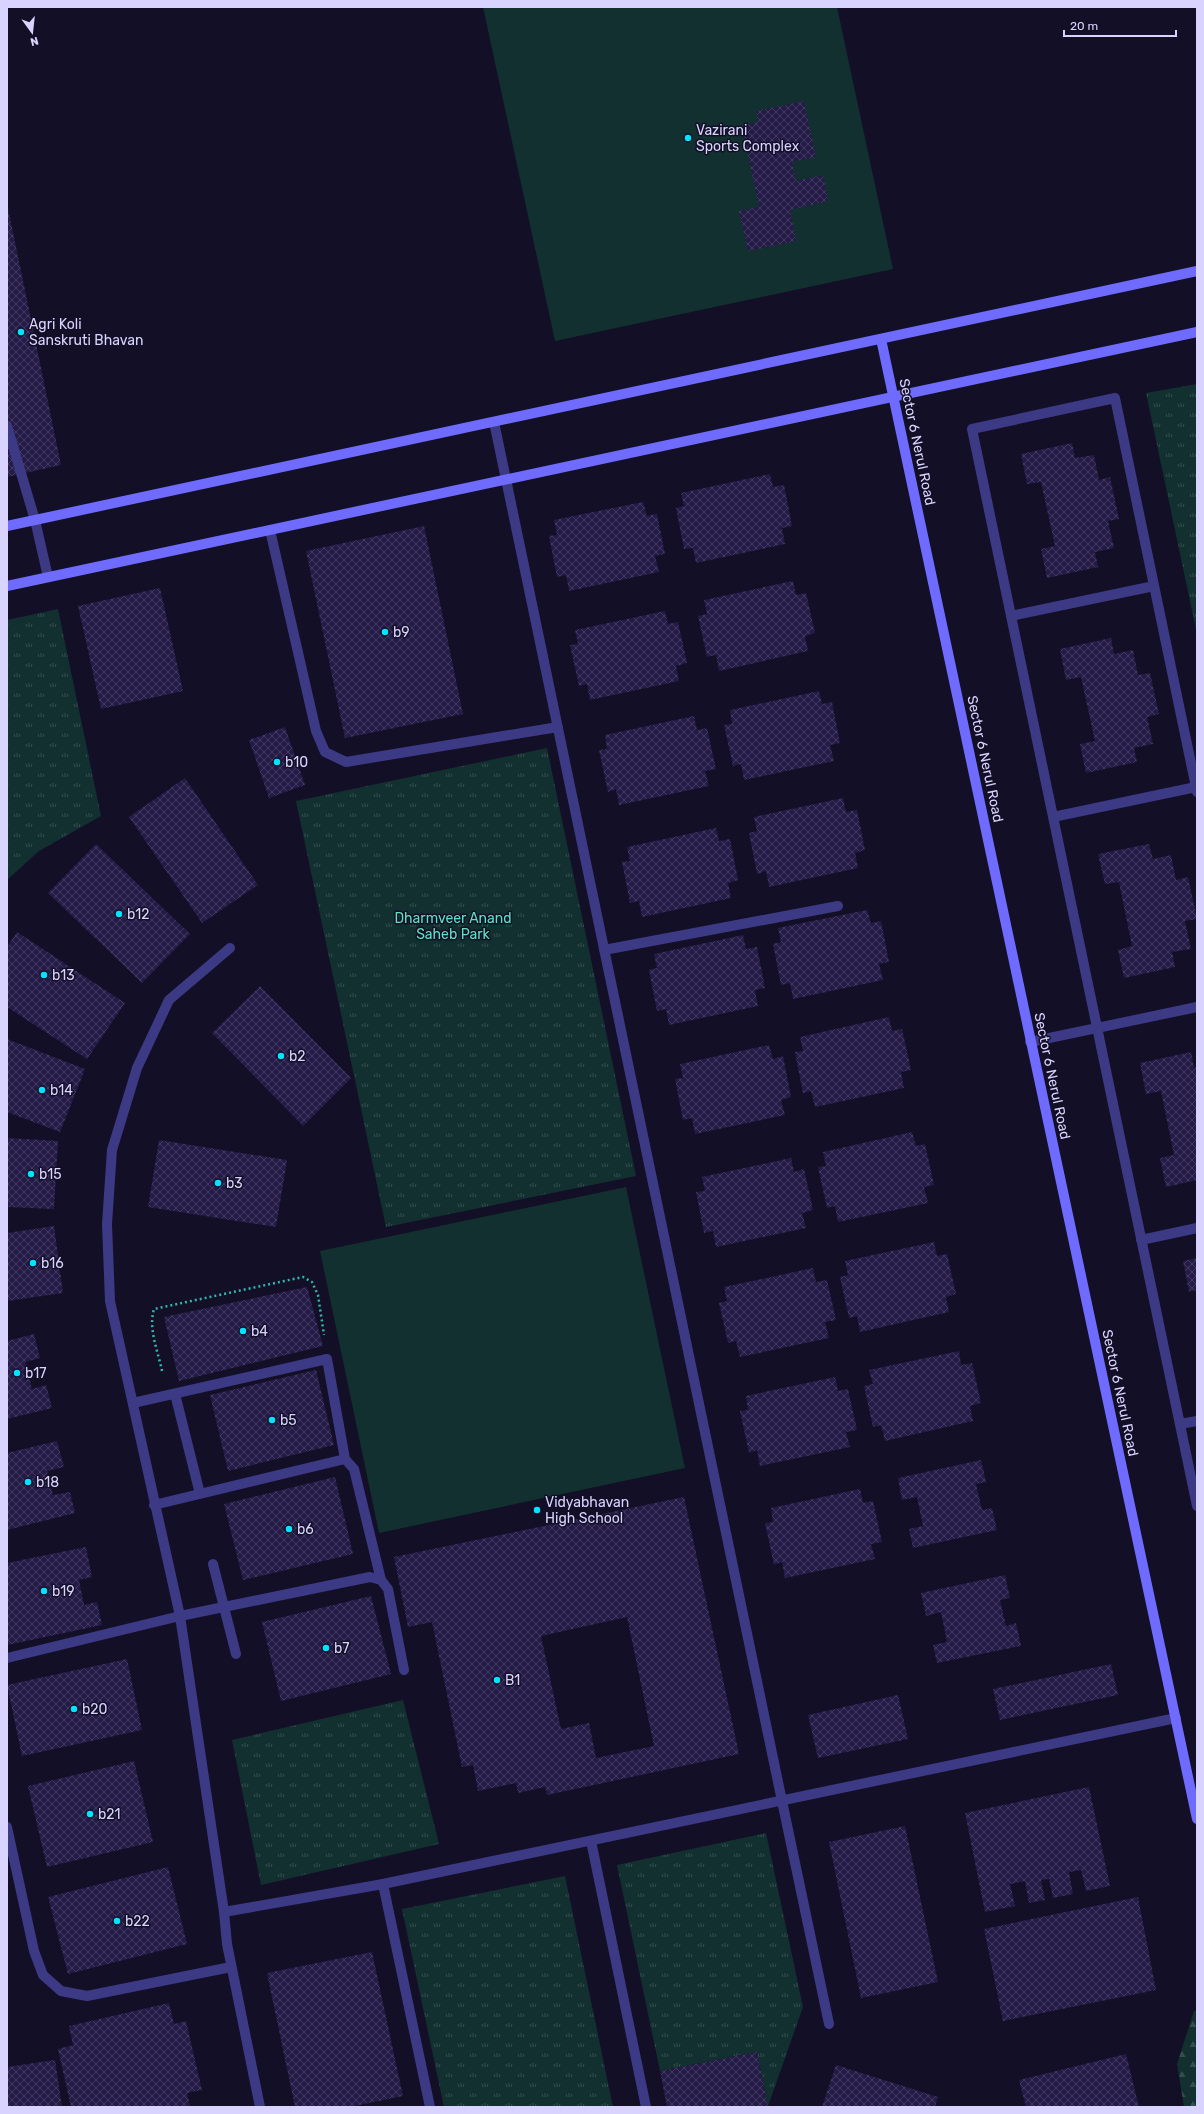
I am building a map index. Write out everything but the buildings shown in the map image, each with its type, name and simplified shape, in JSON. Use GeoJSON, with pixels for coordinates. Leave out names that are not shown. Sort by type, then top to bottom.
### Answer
{"type":"FeatureCollection","features":[{"type":"Feature","properties":{"kind":"street"},"geometry":{"type":"LineString","coordinates":[[7,526],[1197,271]]}},
{"type":"Feature","properties":{"kind":"street"},"geometry":{"type":"LineString","coordinates":[[7,586],[1197,332]]}},
{"type":"Feature","properties":{"kind":"street","name":"Sector 6 Nerul Road"},"geometry":{"type":"LineString","coordinates":[[881,339],[1197,1819]]}},
{"type":"Feature","properties":{"kind":"street"},"geometry":{"type":"LineString","coordinates":[[1053,817],[1196,790],[1115,398],[972,429],[1141,1240],[1197,1506]]}},
{"type":"Feature","properties":{"kind":"street"},"geometry":{"type":"LineString","coordinates":[[494,422],[829,2024]]}},
{"type":"Feature","properties":{"kind":"street"},"geometry":{"type":"LineString","coordinates":[[7,426],[35,520],[48,577]]}},
{"type":"Feature","properties":{"kind":"street"},"geometry":{"type":"LineString","coordinates":[[270,530],[316,731],[325,752],[346,762],[558,727]]}},
{"type":"Feature","properties":{"kind":"street"},"geometry":{"type":"LineString","coordinates":[[1011,616],[1154,586]]}},
{"type":"Feature","properties":{"kind":"street"},"geometry":{"type":"LineString","coordinates":[[604,950],[838,906]]}},
{"type":"Feature","properties":{"kind":"street"},"geometry":{"type":"LineString","coordinates":[[230,948],[169,1000],[137,1068],[112,1150],[106,1224],[110,1301],[154,1506],[180,1616],[231,1967],[260,2107]]}},
{"type":"Feature","properties":{"kind":"street"},"geometry":{"type":"LineString","coordinates":[[1030,1042],[1197,1007]]}},
{"type":"Feature","properties":{"kind":"street"},"geometry":{"type":"LineString","coordinates":[[1141,1240],[1197,1228]]}},
{"type":"Feature","properties":{"kind":"street"},"geometry":{"type":"LineString","coordinates":[[133,1403],[327,1359],[345,1460],[354,1469],[380,1580],[388,1589],[404,1670]]}},
{"type":"Feature","properties":{"kind":"street"},"geometry":{"type":"LineString","coordinates":[[175,1394],[200,1494]]}},
{"type":"Feature","properties":{"kind":"street"},"geometry":{"type":"LineString","coordinates":[[1180,1424],[1197,1421]]}},
{"type":"Feature","properties":{"kind":"street"},"geometry":{"type":"LineString","coordinates":[[154,1506],[345,1460]]}},
{"type":"Feature","properties":{"kind":"street"},"geometry":{"type":"LineString","coordinates":[[213,1564],[236,1654]]}},
{"type":"Feature","properties":{"kind":"street"},"geometry":{"type":"LineString","coordinates":[[7,1658],[180,1616],[370,1578],[380,1580]]}},
{"type":"Feature","properties":{"kind":"street"},"geometry":{"type":"LineString","coordinates":[[224,1912],[383,1884],[1176,1718]]}},
{"type":"Feature","properties":{"kind":"street"},"geometry":{"type":"LineString","coordinates":[[7,1827],[34,1951],[43,1975],[61,1991],[87,1996],[231,1967]]}},
{"type":"Feature","properties":{"kind":"street"},"geometry":{"type":"LineString","coordinates":[[591,1841],[646,2107]]}},
{"type":"Feature","properties":{"kind":"street"},"geometry":{"type":"LineString","coordinates":[[383,1884],[430,2107]]}},
{"type":"Feature","properties":{"kind":"path"},"geometry":{"type":"LineString","coordinates":[[175,1394],[162,1372],[152,1328],[151,1318],[154,1309],[303,1277],[312,1282],[318,1295],[327,1359]]}},
{"type":"Feature","properties":{"kind":"green space","name":"Vazirani Sports Complex"},"geometry":{"type":"Polygon","coordinates":[[[483,7],[837,7],[893,269],[555,341],[483,7]]]}},
{"type":"Feature","properties":{"kind":"green space"},"geometry":{"type":"Polygon","coordinates":[[[1197,384],[1197,634],[1146,393],[1197,384]]]}},
{"type":"Feature","properties":{"kind":"green space"},"geometry":{"type":"Polygon","coordinates":[[[58,609],[101,816],[39,851],[7,880],[7,620],[58,609]]]}},
{"type":"Feature","properties":{"kind":"green space","name":"Dharmveer Anand Saheb Park"},"geometry":{"type":"Polygon","coordinates":[[[547,748],[636,1176],[386,1227],[296,801],[547,748]]]}},
{"type":"Feature","properties":{"kind":"green space"},"geometry":{"type":"Polygon","coordinates":[[[626,1187],[685,1468],[379,1533],[320,1251],[626,1187]]]}},
{"type":"Feature","properties":{"kind":"green space"},"geometry":{"type":"Polygon","coordinates":[[[403,1700],[439,1844],[261,1885],[232,1740],[403,1700]]]}},
{"type":"Feature","properties":{"kind":"green space"},"geometry":{"type":"Polygon","coordinates":[[[766,1833],[803,2007],[768,2106],[757,2052],[660,2071],[617,1865],[766,1833]]]}},
{"type":"Feature","properties":{"kind":"green space"},"geometry":{"type":"Polygon","coordinates":[[[565,1876],[613,2107],[444,2107],[402,1909],[565,1876]]]}},
{"type":"Feature","properties":{"kind":"green space"},"geometry":{"type":"Polygon","coordinates":[[[1194,2011],[1197,2011],[1197,2107],[1184,2107],[1177,2064],[1194,2011]]]}},
{"type":"Feature","properties":{"kind":"place","name":"Vazirani Sports Complex"},"geometry":{"type":"Point","coordinates":[688,138]}},
{"type":"Feature","properties":{"kind":"place","name":"Agri Koli Sanskruti Bhavan"},"geometry":{"type":"Point","coordinates":[21,332]}},
{"type":"Feature","properties":{"kind":"place","name":"b9"},"geometry":{"type":"Point","coordinates":[385,632]}},
{"type":"Feature","properties":{"kind":"place","name":"b10"},"geometry":{"type":"Point","coordinates":[277,762]}},
{"type":"Feature","properties":{"kind":"place","name":"b12"},"geometry":{"type":"Point","coordinates":[119,914]}},
{"type":"Feature","properties":{"kind":"place","name":"b13"},"geometry":{"type":"Point","coordinates":[44,975]}},
{"type":"Feature","properties":{"kind":"place","name":"b2"},"geometry":{"type":"Point","coordinates":[281,1056]}},
{"type":"Feature","properties":{"kind":"place","name":"b14"},"geometry":{"type":"Point","coordinates":[42,1090]}},
{"type":"Feature","properties":{"kind":"place","name":"b15"},"geometry":{"type":"Point","coordinates":[31,1174]}},
{"type":"Feature","properties":{"kind":"place","name":"b3"},"geometry":{"type":"Point","coordinates":[218,1183]}},
{"type":"Feature","properties":{"kind":"place","name":"b16"},"geometry":{"type":"Point","coordinates":[33,1263]}},
{"type":"Feature","properties":{"kind":"place","name":"b4"},"geometry":{"type":"Point","coordinates":[243,1331]}},
{"type":"Feature","properties":{"kind":"place","name":"b17"},"geometry":{"type":"Point","coordinates":[17,1373]}},
{"type":"Feature","properties":{"kind":"place","name":"b5"},"geometry":{"type":"Point","coordinates":[272,1420]}},
{"type":"Feature","properties":{"kind":"place","name":"b18"},"geometry":{"type":"Point","coordinates":[28,1482]}},
{"type":"Feature","properties":{"kind":"place","name":"Vidyabhavan High School"},"geometry":{"type":"Point","coordinates":[537,1510]}},
{"type":"Feature","properties":{"kind":"place","name":"b6"},"geometry":{"type":"Point","coordinates":[289,1529]}},
{"type":"Feature","properties":{"kind":"place","name":"b19"},"geometry":{"type":"Point","coordinates":[44,1591]}},
{"type":"Feature","properties":{"kind":"place","name":"b7"},"geometry":{"type":"Point","coordinates":[326,1648]}},
{"type":"Feature","properties":{"kind":"place","name":"B1"},"geometry":{"type":"Point","coordinates":[497,1680]}},
{"type":"Feature","properties":{"kind":"place","name":"b20"},"geometry":{"type":"Point","coordinates":[74,1709]}},
{"type":"Feature","properties":{"kind":"place","name":"b21"},"geometry":{"type":"Point","coordinates":[90,1814]}},
{"type":"Feature","properties":{"kind":"place","name":"b22"},"geometry":{"type":"Point","coordinates":[117,1921]}}]}
